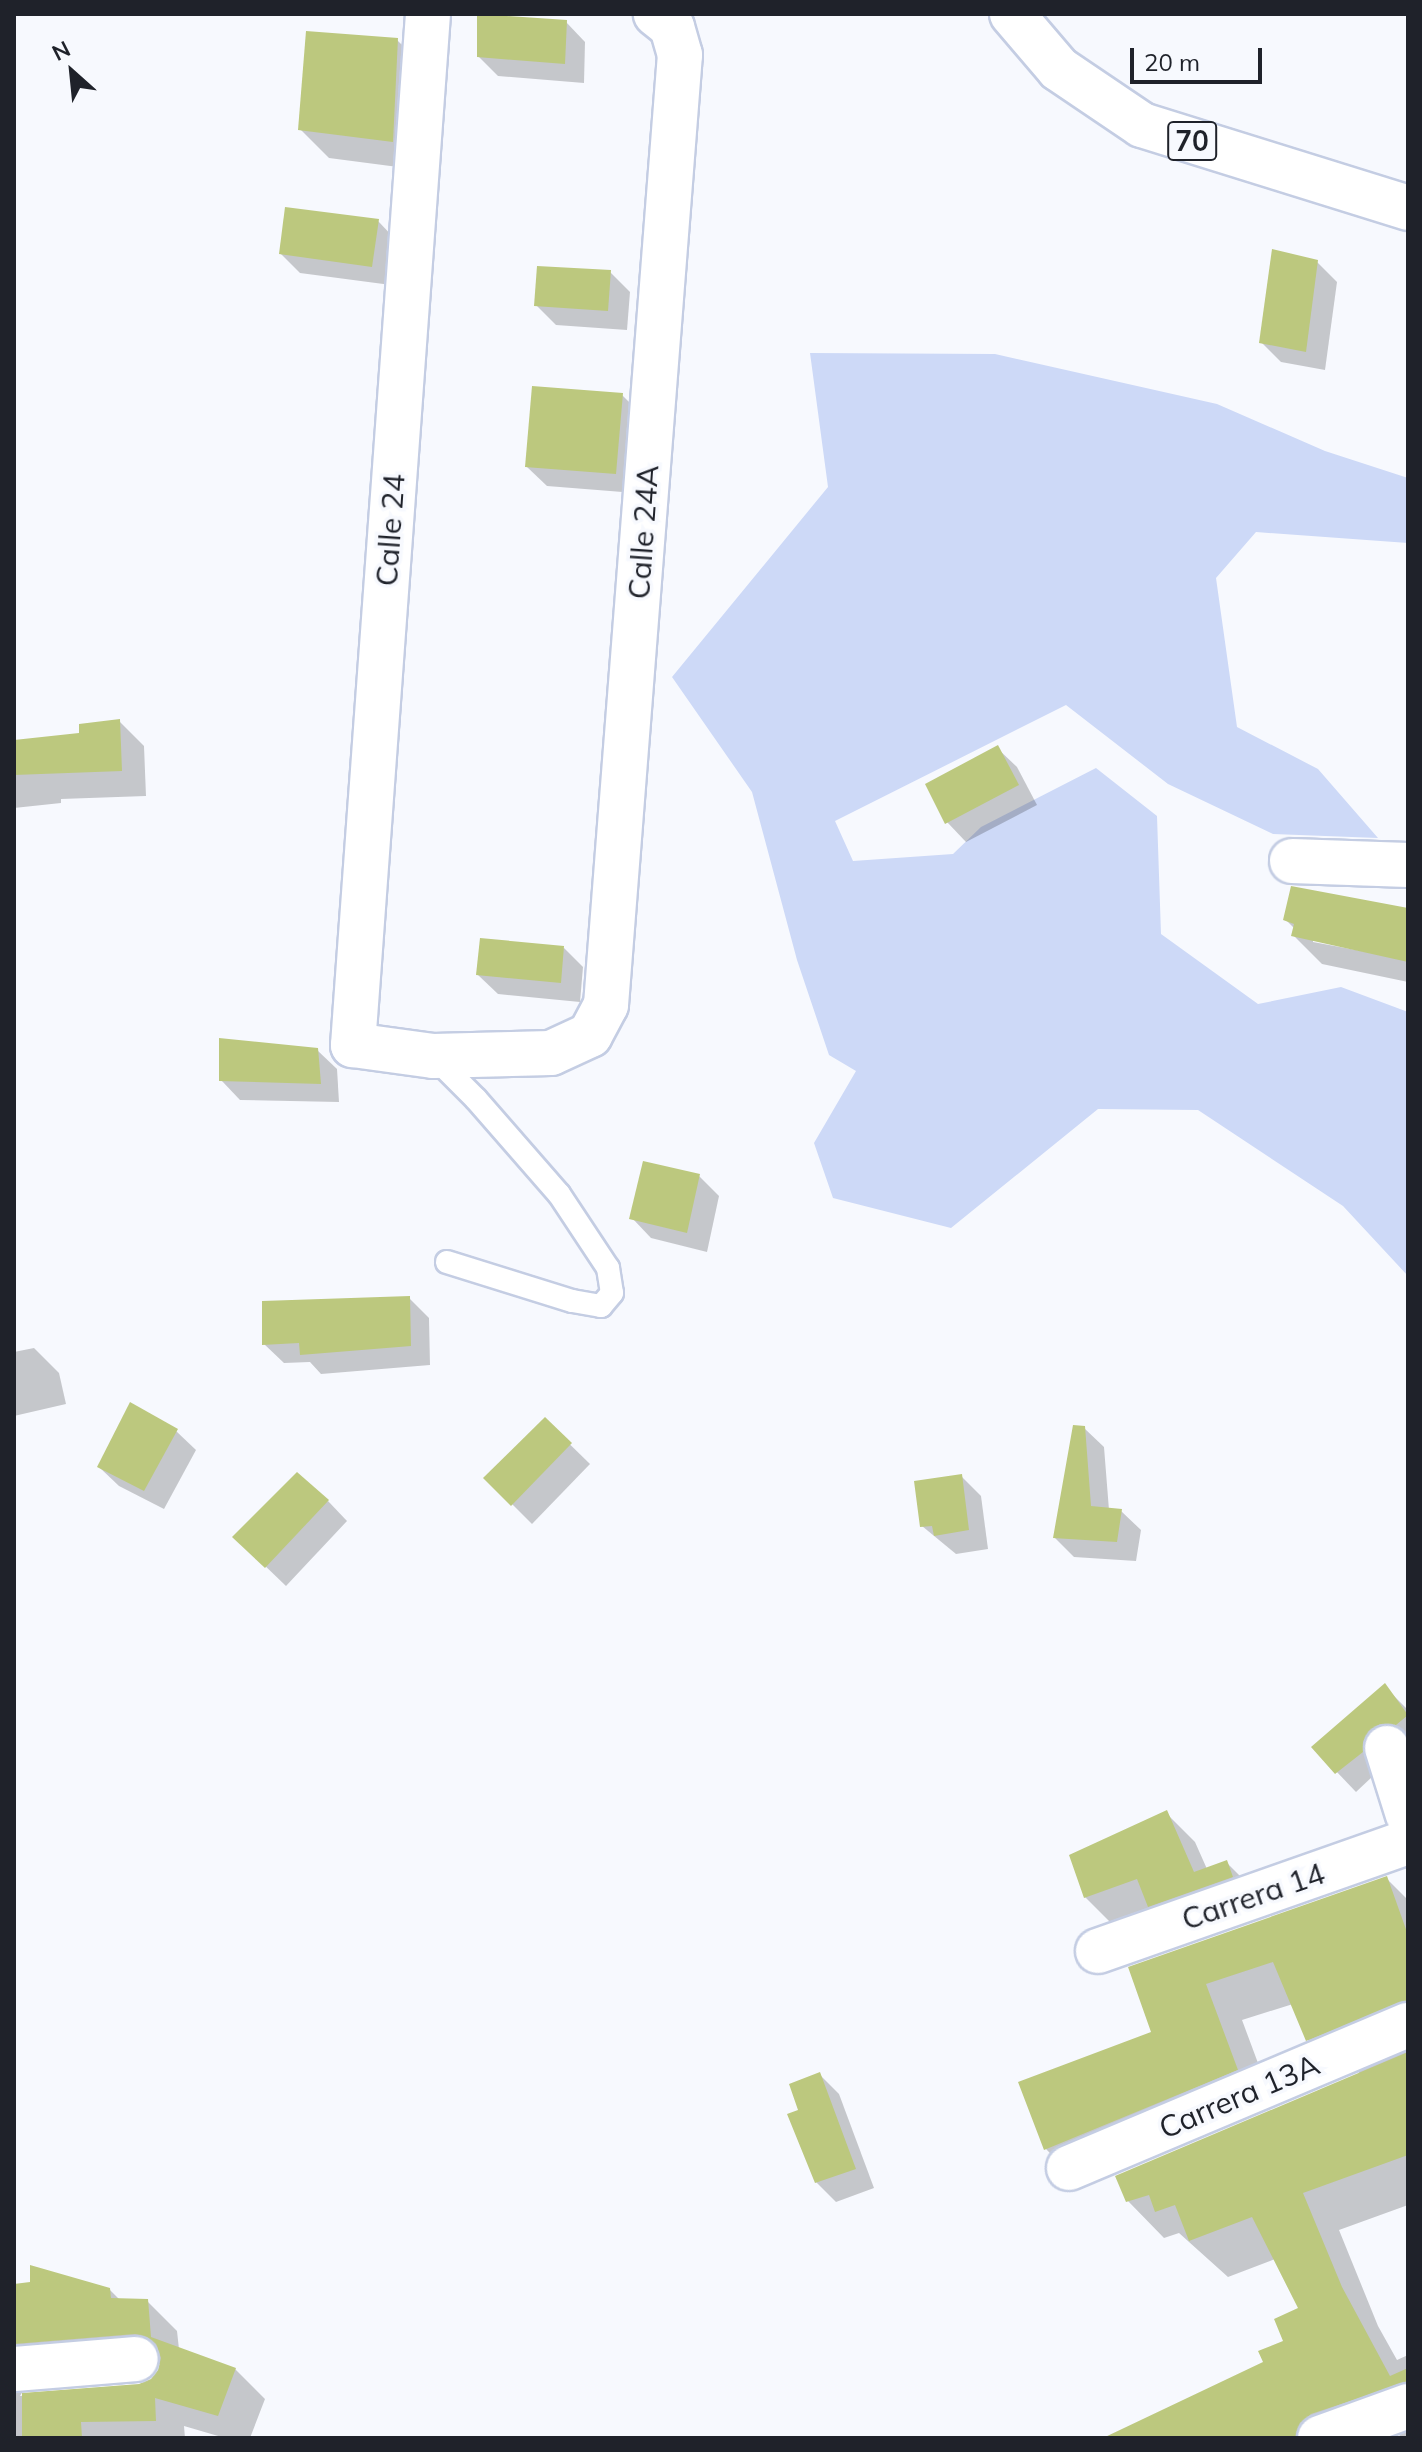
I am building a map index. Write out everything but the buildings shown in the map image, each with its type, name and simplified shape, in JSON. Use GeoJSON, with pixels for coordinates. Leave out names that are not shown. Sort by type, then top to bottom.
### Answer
{"type":"FeatureCollection","features":[{"type":"Feature","properties":{"kind":"street","name":"Calle 24"},"geometry":{"type":"LineString","coordinates":[[428,14],[353,1045],[433,1056]]}},
{"type":"Feature","properties":{"kind":"street","name":"70"},"geometry":{"type":"LineString","coordinates":[[1012,14],[1059,69],[1142,125],[1408,208]]}},
{"type":"Feature","properties":{"kind":"street","name":"Calle 24A"},"geometry":{"type":"LineString","coordinates":[[433,1056],[551,1053],[590,1035],[606,1005],[680,55],[664,20]]}},
{"type":"Feature","properties":{"kind":"street"},"geometry":{"type":"LineString","coordinates":[[1292,861],[1408,865]]}},
{"type":"Feature","properties":{"kind":"street"},"geometry":{"type":"LineString","coordinates":[[1387,1748],[1408,1815]]}},
{"type":"Feature","properties":{"kind":"street","name":"Carrera 14"},"geometry":{"type":"LineString","coordinates":[[1098,1951],[1408,1842]]}},
{"type":"Feature","properties":{"kind":"street","name":"Carrera 13A"},"geometry":{"type":"LineString","coordinates":[[1069,2168],[1408,2025]]}},
{"type":"Feature","properties":{"kind":"street"},"geometry":{"type":"LineString","coordinates":[[14,2369],[136,2359]]}},
{"type":"Feature","properties":{"kind":"street"},"geometry":{"type":"LineString","coordinates":[[1320,2438],[1408,2406]]}},
{"type":"Feature","properties":{"kind":"lane"},"geometry":{"type":"LineString","coordinates":[[433,1056],[476,1099],[559,1194],[608,1268],[612,1293],[601,1306],[572,1301],[447,1262]]}},
{"type":"Feature","properties":{"kind":"shaded area"},"geometry":{"type":"Polygon","coordinates":[[[810,353],[995,354],[1217,404],[1325,451],[1408,478],[1408,543],[1256,532],[1216,578],[1237,727],[1318,769],[1378,838],[1273,834],[1168,784],[1066,705],[835,821],[853,861],[953,854],[981,827],[1096,768],[1157,816],[1161,934],[1258,1004],[1341,987],[1408,1012],[1408,1276],[1343,1206],[1198,1110],[1098,1109],[951,1228],[833,1198],[814,1143],[856,1071],[829,1055],[797,960],[752,792],[672,677],[828,487],[810,353]]]}}]}
